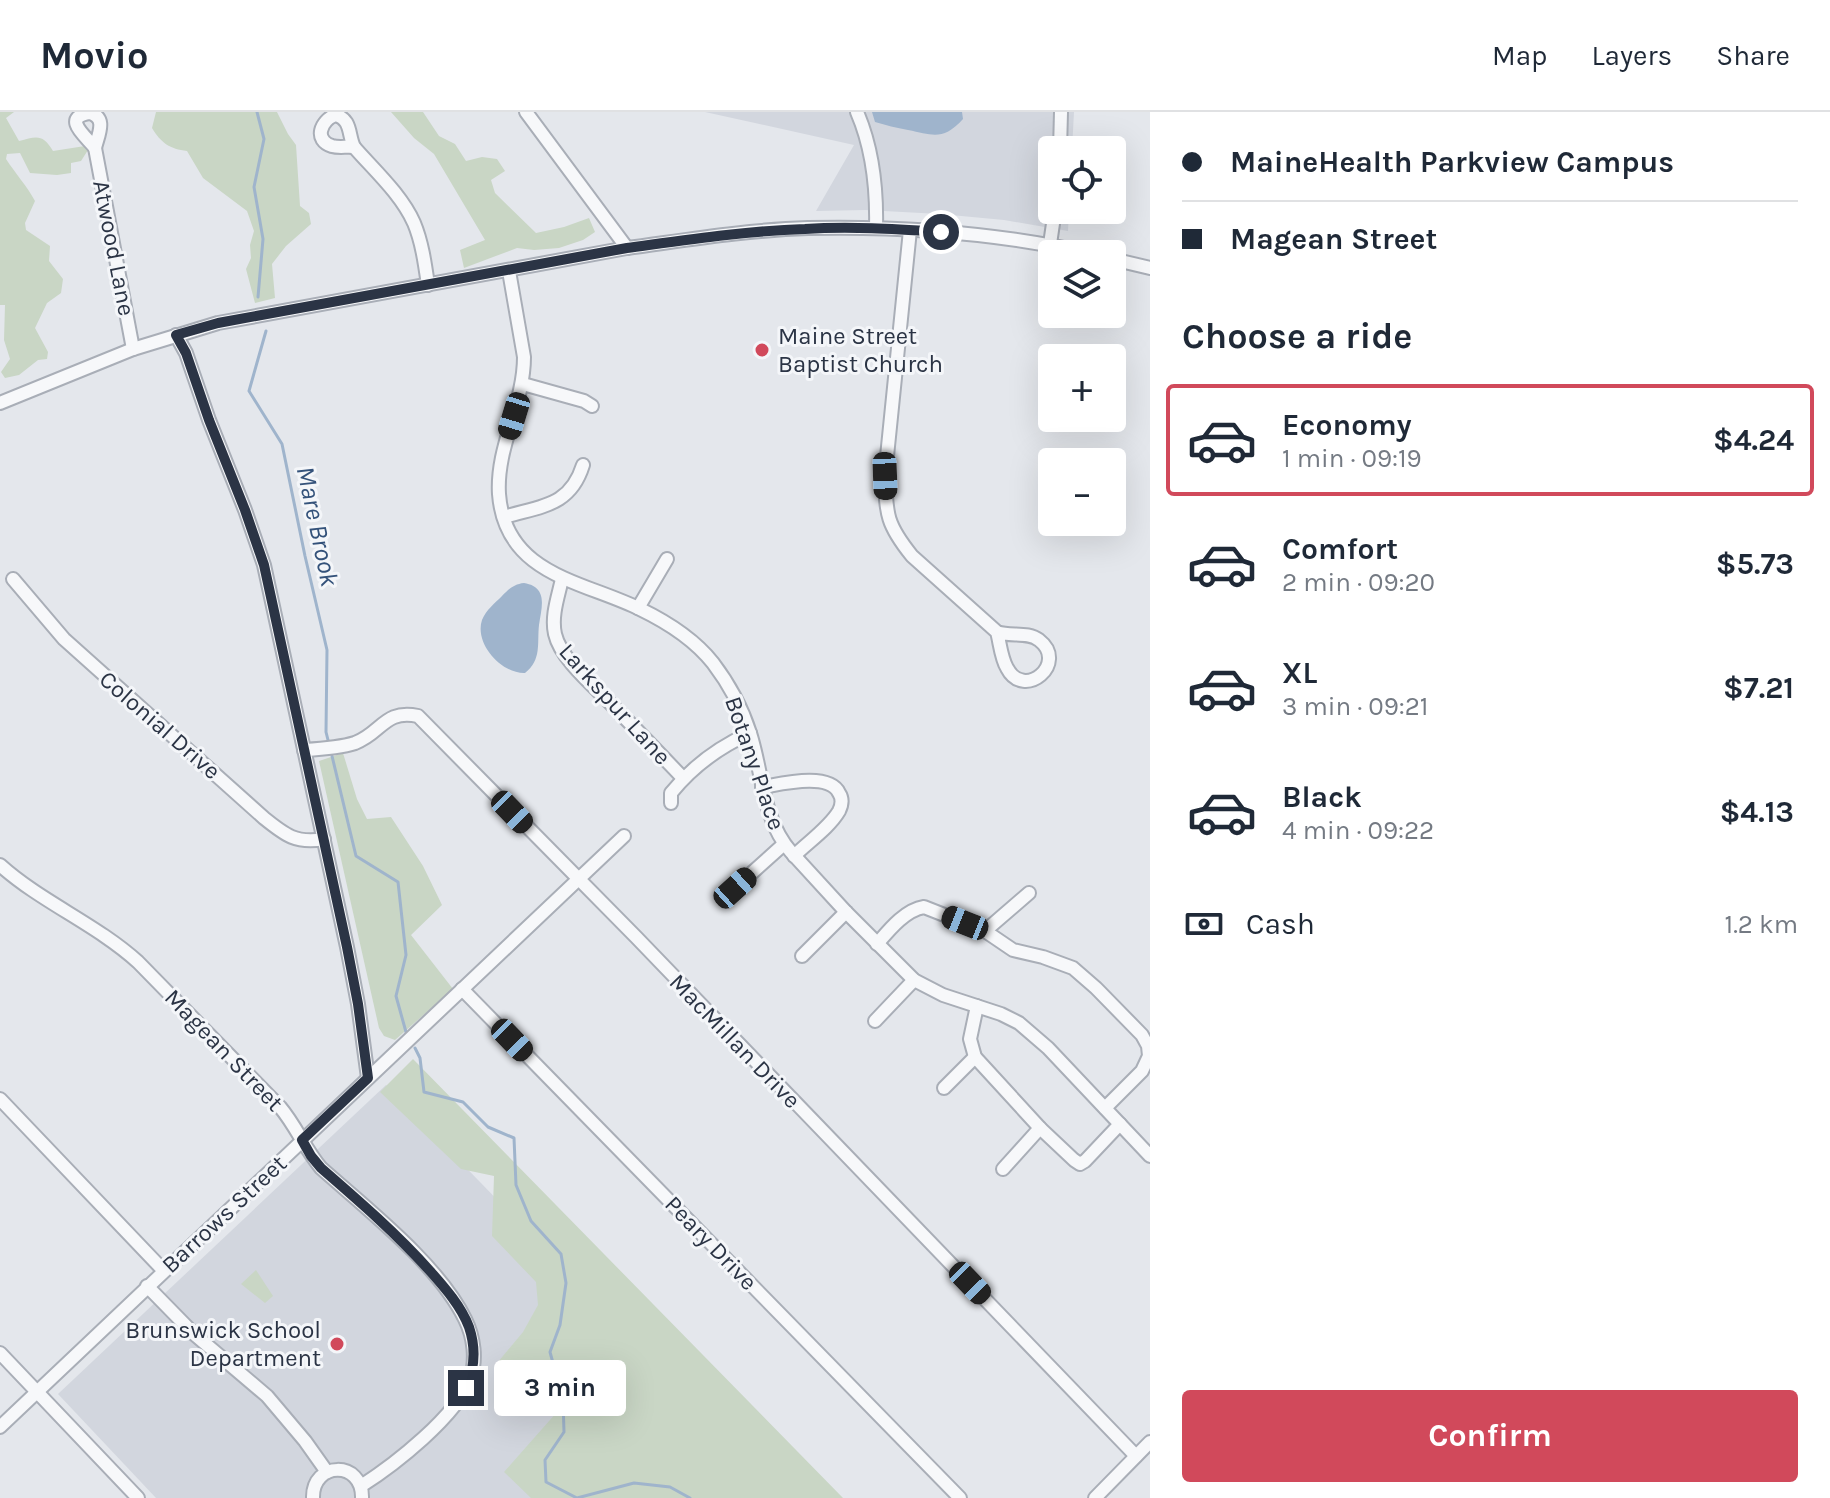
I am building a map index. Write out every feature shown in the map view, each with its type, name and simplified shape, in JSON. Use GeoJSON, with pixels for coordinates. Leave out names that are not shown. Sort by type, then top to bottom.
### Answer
{"type":"FeatureCollection","features":[{"type":"Feature","properties":{"kind":"street"},"geometry":{"type":"LineString","coordinates":[[526,112],[627,248]]}},
{"type":"Feature","properties":{"kind":"street"},"geometry":{"type":"LineString","coordinates":[[857,112],[869,144],[876,228]]}},
{"type":"Feature","properties":{"kind":"street"},"geometry":{"type":"LineString","coordinates":[[1060,136],[1061,112]]}},
{"type":"Feature","properties":{"kind":"street"},"geometry":{"type":"LineString","coordinates":[[354,147],[407,211],[419,238],[428,285]]}},
{"type":"Feature","properties":{"kind":"street","name":"Atwood Lane"},"geometry":{"type":"LineString","coordinates":[[95,148],[133,349]]}},
{"type":"Feature","properties":{"kind":"street"},"geometry":{"type":"LineString","coordinates":[[0,403],[133,349],[218,323],[627,248],[806,228],[910,230],[1038,243]]}},
{"type":"Feature","properties":{"kind":"street"},"geometry":{"type":"LineString","coordinates":[[910,230],[885,476],[887,515],[900,541],[912,556],[997,632],[1035,637],[1043,643],[1049,659],[1040,677],[1030,681],[1012,676],[1004,662],[997,632]]}},
{"type":"Feature","properties":{"kind":"street"},"geometry":{"type":"LineString","coordinates":[[1126,262],[1150,268]]}},
{"type":"Feature","properties":{"kind":"street","name":"Botany Place"},"geometry":{"type":"LineString","coordinates":[[509,271],[524,357],[523,384],[499,480],[500,502],[514,539],[540,565],[562,579],[638,608],[695,644],[711,661],[738,704],[750,733],[769,812],[784,844],[794,856],[914,980],[943,995],[1019,1023],[1048,1048],[1150,1156]]}},
{"type":"Feature","properties":{"kind":"street"},"geometry":{"type":"LineString","coordinates":[[176,335],[186,353],[264,565],[358,1004],[368,1078]]}},
{"type":"Feature","properties":{"kind":"street"},"geometry":{"type":"LineString","coordinates":[[523,384],[592,406]]}},
{"type":"Feature","properties":{"kind":"street"},"geometry":{"type":"LineString","coordinates":[[504,517],[562,498],[576,484],[583,465]]}},
{"type":"Feature","properties":{"kind":"street"},"geometry":{"type":"LineString","coordinates":[[638,608],[667,559]]}},
{"type":"Feature","properties":{"kind":"street","name":"Colonial Drive"},"geometry":{"type":"LineString","coordinates":[[13,579],[64,639],[264,818],[296,840],[324,839]]}},
{"type":"Feature","properties":{"kind":"street","name":"Larkspur Lane"},"geometry":{"type":"LineString","coordinates":[[562,579],[554,625],[562,650],[683,778]]}},
{"type":"Feature","properties":{"kind":"street","name":"MacMillan Drive"},"geometry":{"type":"LineString","coordinates":[[304,750],[354,743],[397,715],[418,716],[1136,1456]]}},
{"type":"Feature","properties":{"kind":"street"},"geometry":{"type":"LineString","coordinates":[[671,803],[671,793],[683,778],[704,760],[750,733]]}},
{"type":"Feature","properties":{"kind":"street"},"geometry":{"type":"LineString","coordinates":[[762,787],[816,781],[830,782],[838,789],[841,806],[835,817],[794,856]]}},
{"type":"Feature","properties":{"kind":"street","name":"Barrows Street"},"geometry":{"type":"LineString","coordinates":[[0,1427],[624,836]]}},
{"type":"Feature","properties":{"kind":"street"},"geometry":{"type":"LineString","coordinates":[[735,888],[784,844]]}},
{"type":"Feature","properties":{"kind":"street","name":"Magean Street"},"geometry":{"type":"LineString","coordinates":[[0,865],[124,949],[138,962],[280,1107],[321,1168],[412,1251],[444,1287],[465,1318],[473,1346],[473,1367],[471,1378],[460,1398],[408,1452],[362,1492],[358,1480],[348,1472],[327,1472]]}},
{"type":"Feature","properties":{"kind":"street"},"geometry":{"type":"LineString","coordinates":[[985,931],[1029,893]]}},
{"type":"Feature","properties":{"kind":"street"},"geometry":{"type":"LineString","coordinates":[[877,944],[908,914],[924,907],[985,931],[1013,950],[1073,968],[1146,1034],[1149,1056],[1142,1071],[1105,1108]]}},
{"type":"Feature","properties":{"kind":"street"},"geometry":{"type":"LineString","coordinates":[[802,956],[846,912]]}},
{"type":"Feature","properties":{"kind":"street"},"geometry":{"type":"LineString","coordinates":[[875,1021],[914,980]]}},
{"type":"Feature","properties":{"kind":"street","name":"Peary Drive"},"geometry":{"type":"LineString","coordinates":[[462,989],[960,1498]]}},
{"type":"Feature","properties":{"kind":"street"},"geometry":{"type":"LineString","coordinates":[[977,1006],[970,1039],[975,1057],[1074,1160],[1080,1164],[1120,1124]]}},
{"type":"Feature","properties":{"kind":"street"},"geometry":{"type":"LineString","coordinates":[[944,1088],[975,1057]]}},
{"type":"Feature","properties":{"kind":"street"},"geometry":{"type":"LineString","coordinates":[[0,1099],[164,1271]]}},
{"type":"Feature","properties":{"kind":"street"},"geometry":{"type":"LineString","coordinates":[[1003,1169],[1040,1128]]}},
{"type":"Feature","properties":{"kind":"street"},"geometry":{"type":"LineString","coordinates":[[147,1286],[194,1334],[267,1396],[305,1441],[327,1472],[316,1483],[313,1498]]}},
{"type":"Feature","properties":{"kind":"street"},"geometry":{"type":"LineString","coordinates":[[0,1353],[138,1498]]}},
{"type":"Feature","properties":{"kind":"street"},"geometry":{"type":"LineString","coordinates":[[1095,1498],[1150,1442]]}},
{"type":"Feature","properties":{"kind":"shaded area"},"geometry":{"type":"Polygon","coordinates":[[[705,112],[1074,112],[1073,136],[1038,136],[1038,224],[1068,224],[1068,231],[1004,220],[940,214],[816,211],[854,145],[705,112]]]}},
{"type":"Feature","properties":{"kind":"shaded area"},"geometry":{"type":"Polygon","coordinates":[[[386,1085],[786,1498],[156,1498],[58,1394],[386,1085]]]}},
{"type":"Feature","properties":{"kind":"green space"},"geometry":{"type":"Polygon","coordinates":[[[0,112],[14,112],[6,118],[19,141],[39,138],[53,151],[85,146],[88,150],[81,161],[71,163],[71,173],[57,175],[30,173],[20,153],[7,154],[6,159],[35,201],[25,223],[26,230],[50,246],[49,261],[63,279],[61,293],[47,303],[35,328],[48,352],[47,359],[38,360],[19,375],[5,378],[1,372],[10,359],[4,340],[5,305],[0,305],[0,112]]]}},
{"type":"Feature","properties":{"kind":"green space"},"geometry":{"type":"Polygon","coordinates":[[[156,112],[277,112],[296,145],[300,206],[309,213],[311,224],[286,246],[272,264],[275,298],[255,303],[246,269],[251,258],[250,245],[254,231],[247,211],[203,178],[187,151],[171,147],[159,138],[152,128],[156,112]]]}},
{"type":"Feature","properties":{"kind":"green space"},"geometry":{"type":"Polygon","coordinates":[[[391,112],[423,112],[439,136],[455,144],[466,161],[482,157],[497,159],[505,171],[491,180],[495,193],[536,233],[589,218],[595,232],[583,240],[559,248],[517,248],[464,268],[460,250],[485,240],[434,154],[414,138],[391,112]]]}},
{"type":"Feature","properties":{"kind":"green space"},"geometry":{"type":"Polygon","coordinates":[[[343,753],[357,799],[367,819],[391,817],[423,866],[442,905],[411,935],[453,989],[395,1040],[384,1036],[379,1028],[319,761],[343,753]]]}},
{"type":"Feature","properties":{"kind":"green space"},"geometry":{"type":"Polygon","coordinates":[[[413,1059],[843,1498],[531,1498],[504,1472],[557,1412],[498,1362],[523,1332],[538,1305],[536,1282],[492,1236],[494,1176],[461,1169],[380,1092],[413,1059]]]}},
{"type":"Feature","properties":{"kind":"green space"},"geometry":{"type":"Polygon","coordinates":[[[256,1270],[273,1296],[265,1303],[241,1284],[256,1270]]]}},
{"type":"Feature","properties":{"kind":"water"},"geometry":{"type":"Polygon","coordinates":[[[872,112],[962,112],[963,119],[949,131],[931,135],[875,122],[872,112]]]}},
{"type":"Feature","properties":{"kind":"water"},"geometry":{"type":"Polygon","coordinates":[[[524,583],[537,589],[542,598],[536,657],[525,673],[507,669],[492,656],[482,639],[481,629],[482,620],[491,607],[512,587],[524,583]]]}},
{"type":"Feature","properties":{"kind":"waterway","name":"Mare Brook"},"geometry":{"type":"LineString","coordinates":[[257,112],[264,139],[254,187],[263,239],[258,297]]}},
{"type":"Feature","properties":{"kind":"waterway","name":"Mare Brook"},"geometry":{"type":"LineString","coordinates":[[266,331],[249,391],[282,444],[327,650],[328,740]]}},
{"type":"Feature","properties":{"kind":"waterway","name":"Mare Brook"},"geometry":{"type":"LineString","coordinates":[[332,756],[356,856],[398,882],[406,955],[396,996],[406,1032]]}},
{"type":"Feature","properties":{"kind":"waterway","name":"Mare Brook"},"geometry":{"type":"LineString","coordinates":[[415,1048],[420,1058],[424,1092],[463,1102],[488,1127],[514,1138],[516,1185],[531,1221],[561,1254],[566,1283],[560,1325],[550,1352],[563,1400],[564,1432],[545,1460],[546,1482],[577,1498],[634,1483],[670,1487],[690,1498]]}},
{"type":"Feature","properties":{"kind":"place","name":"Maine Street Baptist Church"},"geometry":{"type":"Point","coordinates":[762,350]}},
{"type":"Feature","properties":{"kind":"place","name":"Brunswick School Department"},"geometry":{"type":"Point","coordinates":[337,1344]}},
{"type":"Feature","properties":{"kind":"route"},"geometry":{"type":"LineString","coordinates":[[466,1388],[473,1367],[473,1346],[469,1327],[455,1302],[412,1251],[321,1168],[302,1140],[368,1078],[358,1004],[264,565],[186,353],[176,335],[218,323],[685,240],[806,228],[941,232]]}}]}
